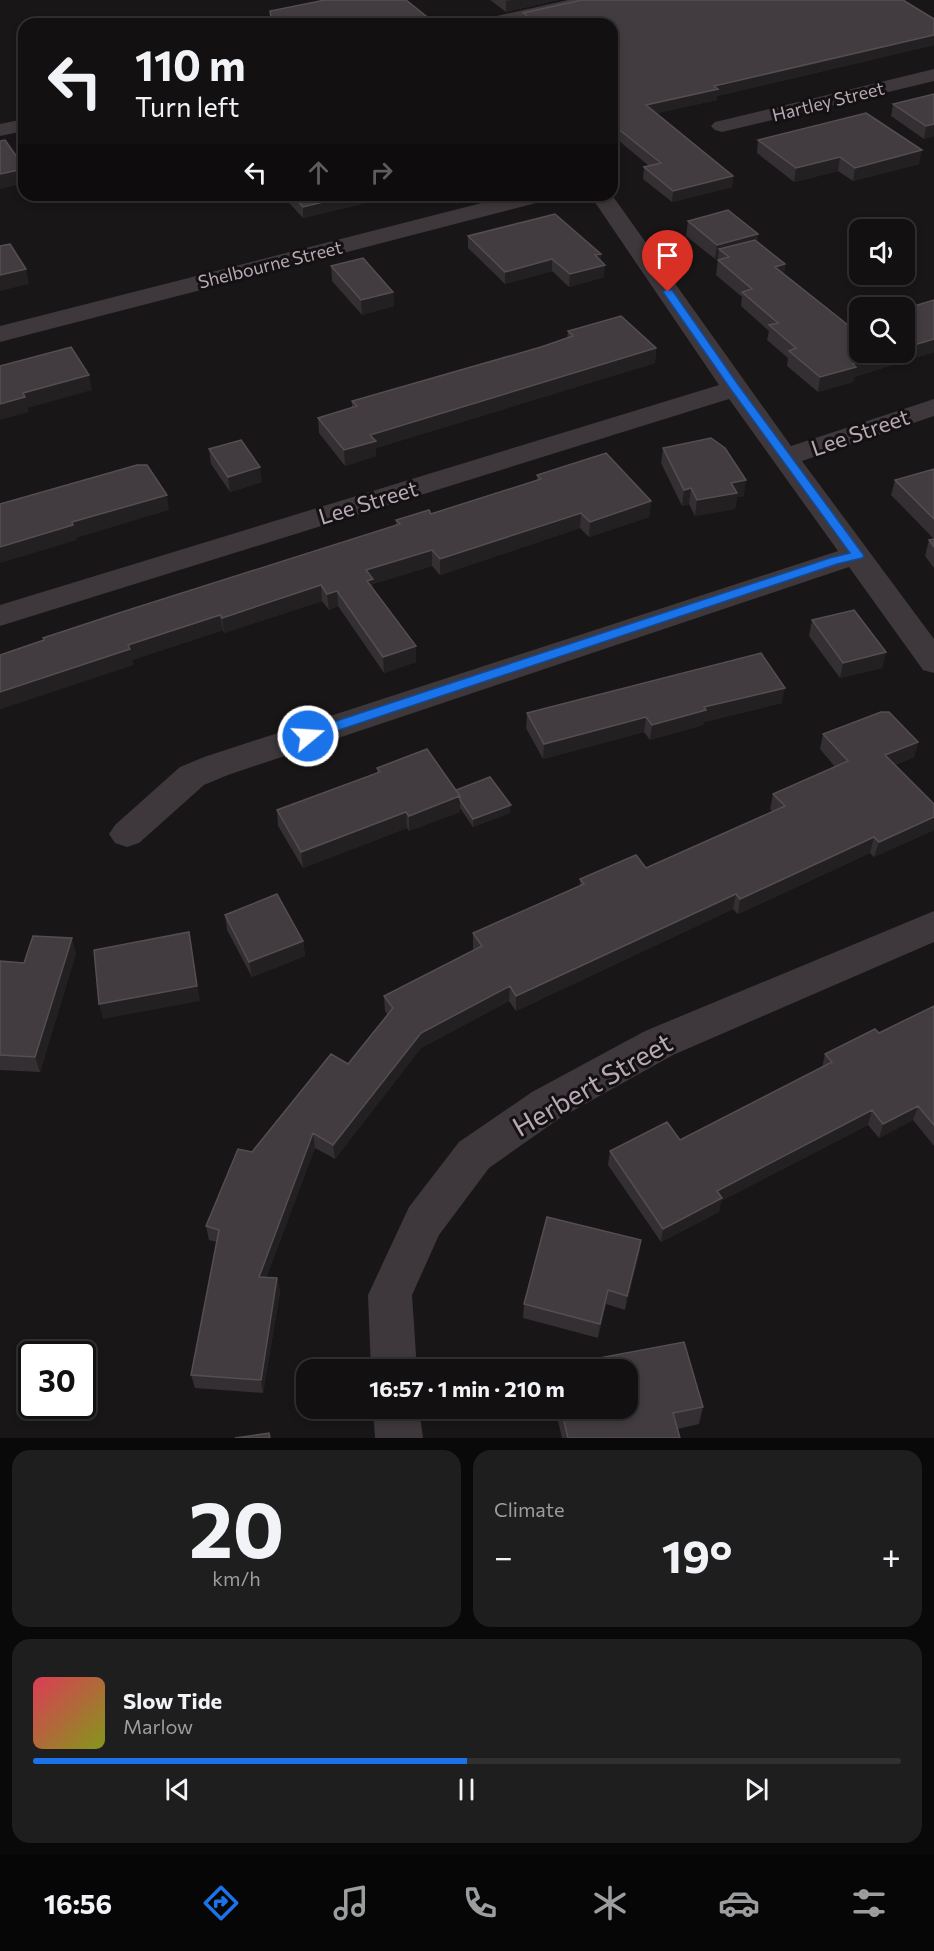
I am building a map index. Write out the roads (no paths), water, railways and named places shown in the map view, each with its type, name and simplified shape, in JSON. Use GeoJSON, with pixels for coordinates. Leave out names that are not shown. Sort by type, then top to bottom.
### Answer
{"type":"FeatureCollection","features":[{"type":"Feature","properties":{"kind":"street"},"geometry":{"type":"LineString","coordinates":[[513,18],[593,0]]}},
{"type":"Feature","properties":{"kind":"street","name":"Hartley Street"},"geometry":{"type":"LineString","coordinates":[[722,126],[934,75]]}},
{"type":"Feature","properties":{"kind":"street"},"geometry":{"type":"LineString","coordinates":[[0,130],[18,126]]}},
{"type":"Feature","properties":{"kind":"street","name":"Shelbourne Street"},"geometry":{"type":"LineString","coordinates":[[0,334],[517,201]]}},
{"type":"Feature","properties":{"kind":"street"},"geometry":{"type":"LineString","coordinates":[[605,201],[735,389],[934,662]]}},
{"type":"Feature","properties":{"kind":"street","name":"Lee Street"},"geometry":{"type":"LineString","coordinates":[[0,616],[735,389]]}},
{"type":"Feature","properties":{"kind":"street","name":"Lee Street"},"geometry":{"type":"LineString","coordinates":[[786,458],[934,407]]}},
{"type":"Feature","properties":{"kind":"street"},"geometry":{"type":"LineString","coordinates":[[127,834],[192,776],[216,766],[834,561],[858,556]]}},
{"type":"Feature","properties":{"kind":"street","name":"Herbert Street"},"geometry":{"type":"LineString","coordinates":[[393,1359],[390,1295],[424,1221],[474,1155],[546,1105],[659,1043],[934,926]]}},
{"type":"Feature","properties":{"kind":"street"},"geometry":{"type":"LineString","coordinates":[[397,1419],[399,1438]]}}]}
